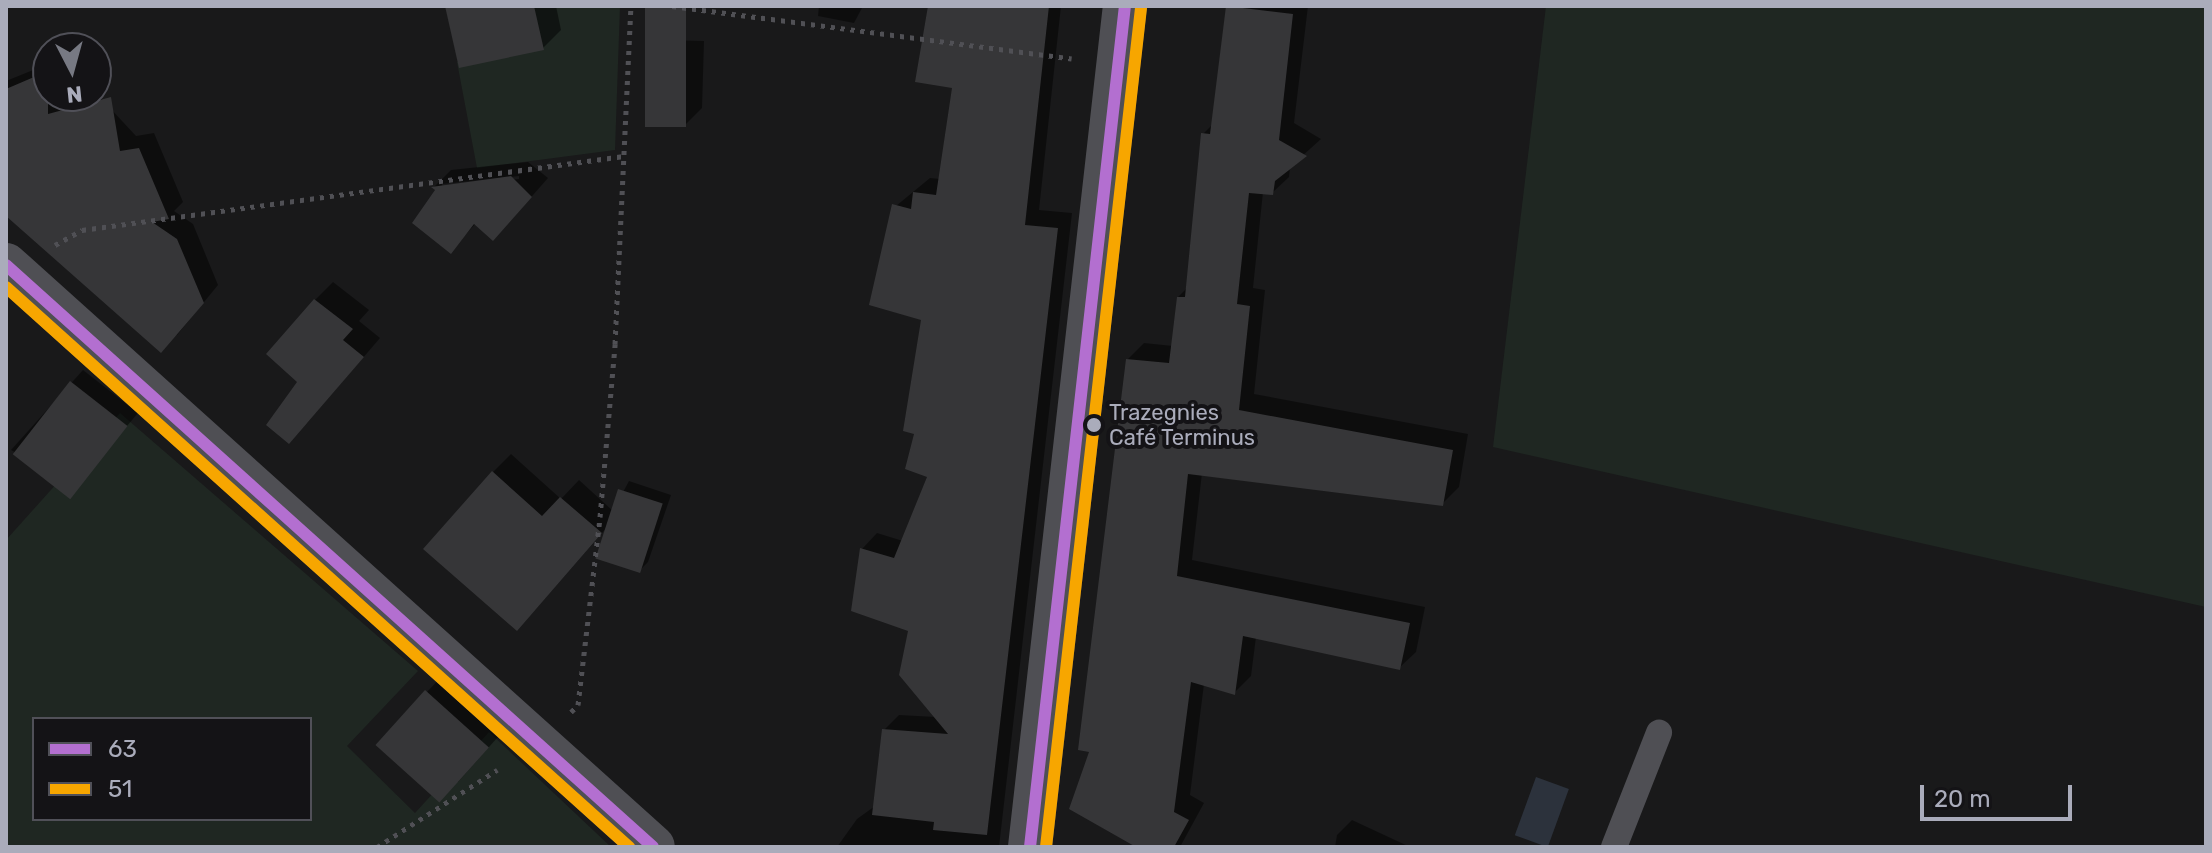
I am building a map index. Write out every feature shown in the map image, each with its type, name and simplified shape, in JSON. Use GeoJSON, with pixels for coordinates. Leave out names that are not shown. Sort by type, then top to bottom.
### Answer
{"type":"FeatureCollection","features":[{"type":"Feature","properties":{"kind":"street"},"geometry":{"type":"LineString","coordinates":[[1030,847],[1125,6]]}},
{"type":"Feature","properties":{"kind":"street"},"geometry":{"type":"LineString","coordinates":[[11,270],[653,847]]}},
{"type":"Feature","properties":{"kind":"lane"},"geometry":{"type":"LineString","coordinates":[[1614,847],[1659,733]]}},
{"type":"Feature","properties":{"kind":"path"},"geometry":{"type":"LineString","coordinates":[[377,847],[538,744],[578,705],[615,344],[631,6]]}},
{"type":"Feature","properties":{"kind":"path"},"geometry":{"type":"LineString","coordinates":[[672,6],[1117,65]]}},
{"type":"Feature","properties":{"kind":"path"},"geometry":{"type":"LineString","coordinates":[[11,270],[82,230],[624,156]]}},
{"type":"Feature","properties":{"kind":"shaded area"},"geometry":{"type":"Polygon","coordinates":[[[533,6],[620,6],[615,150],[477,168],[457,62],[541,43],[533,6]]]}},
{"type":"Feature","properties":{"kind":"shaded area"},"geometry":{"type":"Polygon","coordinates":[[[1546,6],[2206,6],[2206,607],[1493,447],[1546,6]]]}},
{"type":"Feature","properties":{"kind":"shaded area"},"geometry":{"type":"Polygon","coordinates":[[[120,413],[418,671],[347,746],[415,813],[489,732],[611,847],[8,847],[6,540],[120,413]]]}},
{"type":"Feature","properties":{"kind":"shaded area"},"geometry":{"type":"Polygon","coordinates":[[[1536,777],[1569,789],[1548,847],[1515,835],[1536,777]]]}},
{"type":"Feature","properties":{"kind":"building"},"geometry":{"type":"Polygon","coordinates":[[[445,6],[534,6],[544,50],[459,68],[445,6]]]}},
{"type":"Feature","properties":{"kind":"building"},"geometry":{"type":"Polygon","coordinates":[[[645,6],[686,6],[686,127],[645,127],[645,6]]]}},
{"type":"Feature","properties":{"kind":"building"},"geometry":{"type":"Polygon","coordinates":[[[928,6],[1049,6],[1025,225],[1058,228],[987,835],[933,830],[934,822],[872,815],[882,729],[948,734],[899,675],[908,631],[851,611],[860,548],[894,558],[927,477],[905,469],[914,434],[903,431],[921,320],[869,305],[892,204],[911,209],[913,192],[936,195],[952,88],[915,82],[928,6]]]}},
{"type":"Feature","properties":{"kind":"building"},"geometry":{"type":"Polygon","coordinates":[[[1226,6],[1293,14],[1279,140],[1307,156],[1275,181],[1273,195],[1249,193],[1237,304],[1250,306],[1239,410],[1453,450],[1443,506],[1188,474],[1177,576],[1410,623],[1400,670],[1243,636],[1235,695],[1191,682],[1174,812],[1189,820],[1174,847],[1136,847],[1069,809],[1089,752],[1078,750],[1126,359],[1169,363],[1177,297],[1185,297],[1201,133],[1210,134],[1226,6]]]}},
{"type":"Feature","properties":{"kind":"building"},"geometry":{"type":"Polygon","coordinates":[[[32,78],[32,112],[112,112],[112,103],[120,151],[139,148],[169,219],[152,222],[177,239],[204,303],[161,353],[6,216],[6,89],[32,78]]]}},
{"type":"Feature","properties":{"kind":"building"},"geometry":{"type":"Polygon","coordinates":[[[511,176],[532,197],[493,241],[474,224],[451,254],[412,223],[435,190],[431,187],[511,176]]]}},
{"type":"Feature","properties":{"kind":"building"},"geometry":{"type":"Polygon","coordinates":[[[314,299],[353,329],[343,340],[364,357],[289,444],[266,425],[297,382],[266,354],[314,299]]]}},
{"type":"Feature","properties":{"kind":"building"},"geometry":{"type":"Polygon","coordinates":[[[70,381],[128,426],[70,499],[13,454],[70,381]]]}},
{"type":"Feature","properties":{"kind":"building"},"geometry":{"type":"Polygon","coordinates":[[[492,471],[542,516],[560,497],[602,533],[517,631],[423,549],[492,471]]]}},
{"type":"Feature","properties":{"kind":"building"},"geometry":{"type":"Polygon","coordinates":[[[618,489],[663,504],[640,573],[595,558],[618,489]]]}},
{"type":"Feature","properties":{"kind":"building"},"geometry":{"type":"Polygon","coordinates":[[[425,690],[489,748],[439,803],[375,745],[425,690]]]}},
{"type":"Feature","properties":{"kind":"transit line","name":"63"},"geometry":{"type":"LineString","coordinates":[[1030,847],[1125,6]]}},
{"type":"Feature","properties":{"kind":"transit line","name":"51"},"geometry":{"type":"LineString","coordinates":[[1046,847],[1141,8]]}},
{"type":"Feature","properties":{"kind":"transit line","name":"63"},"geometry":{"type":"LineString","coordinates":[[6,265],[653,847]]}},
{"type":"Feature","properties":{"kind":"transit line","name":"51"},"geometry":{"type":"LineString","coordinates":[[6,287],[629,847]]}},
{"type":"Feature","properties":{"kind":"place","name":"Trazegnies Café Terminus"},"geometry":{"type":"Point","coordinates":[1094,425]}}]}
